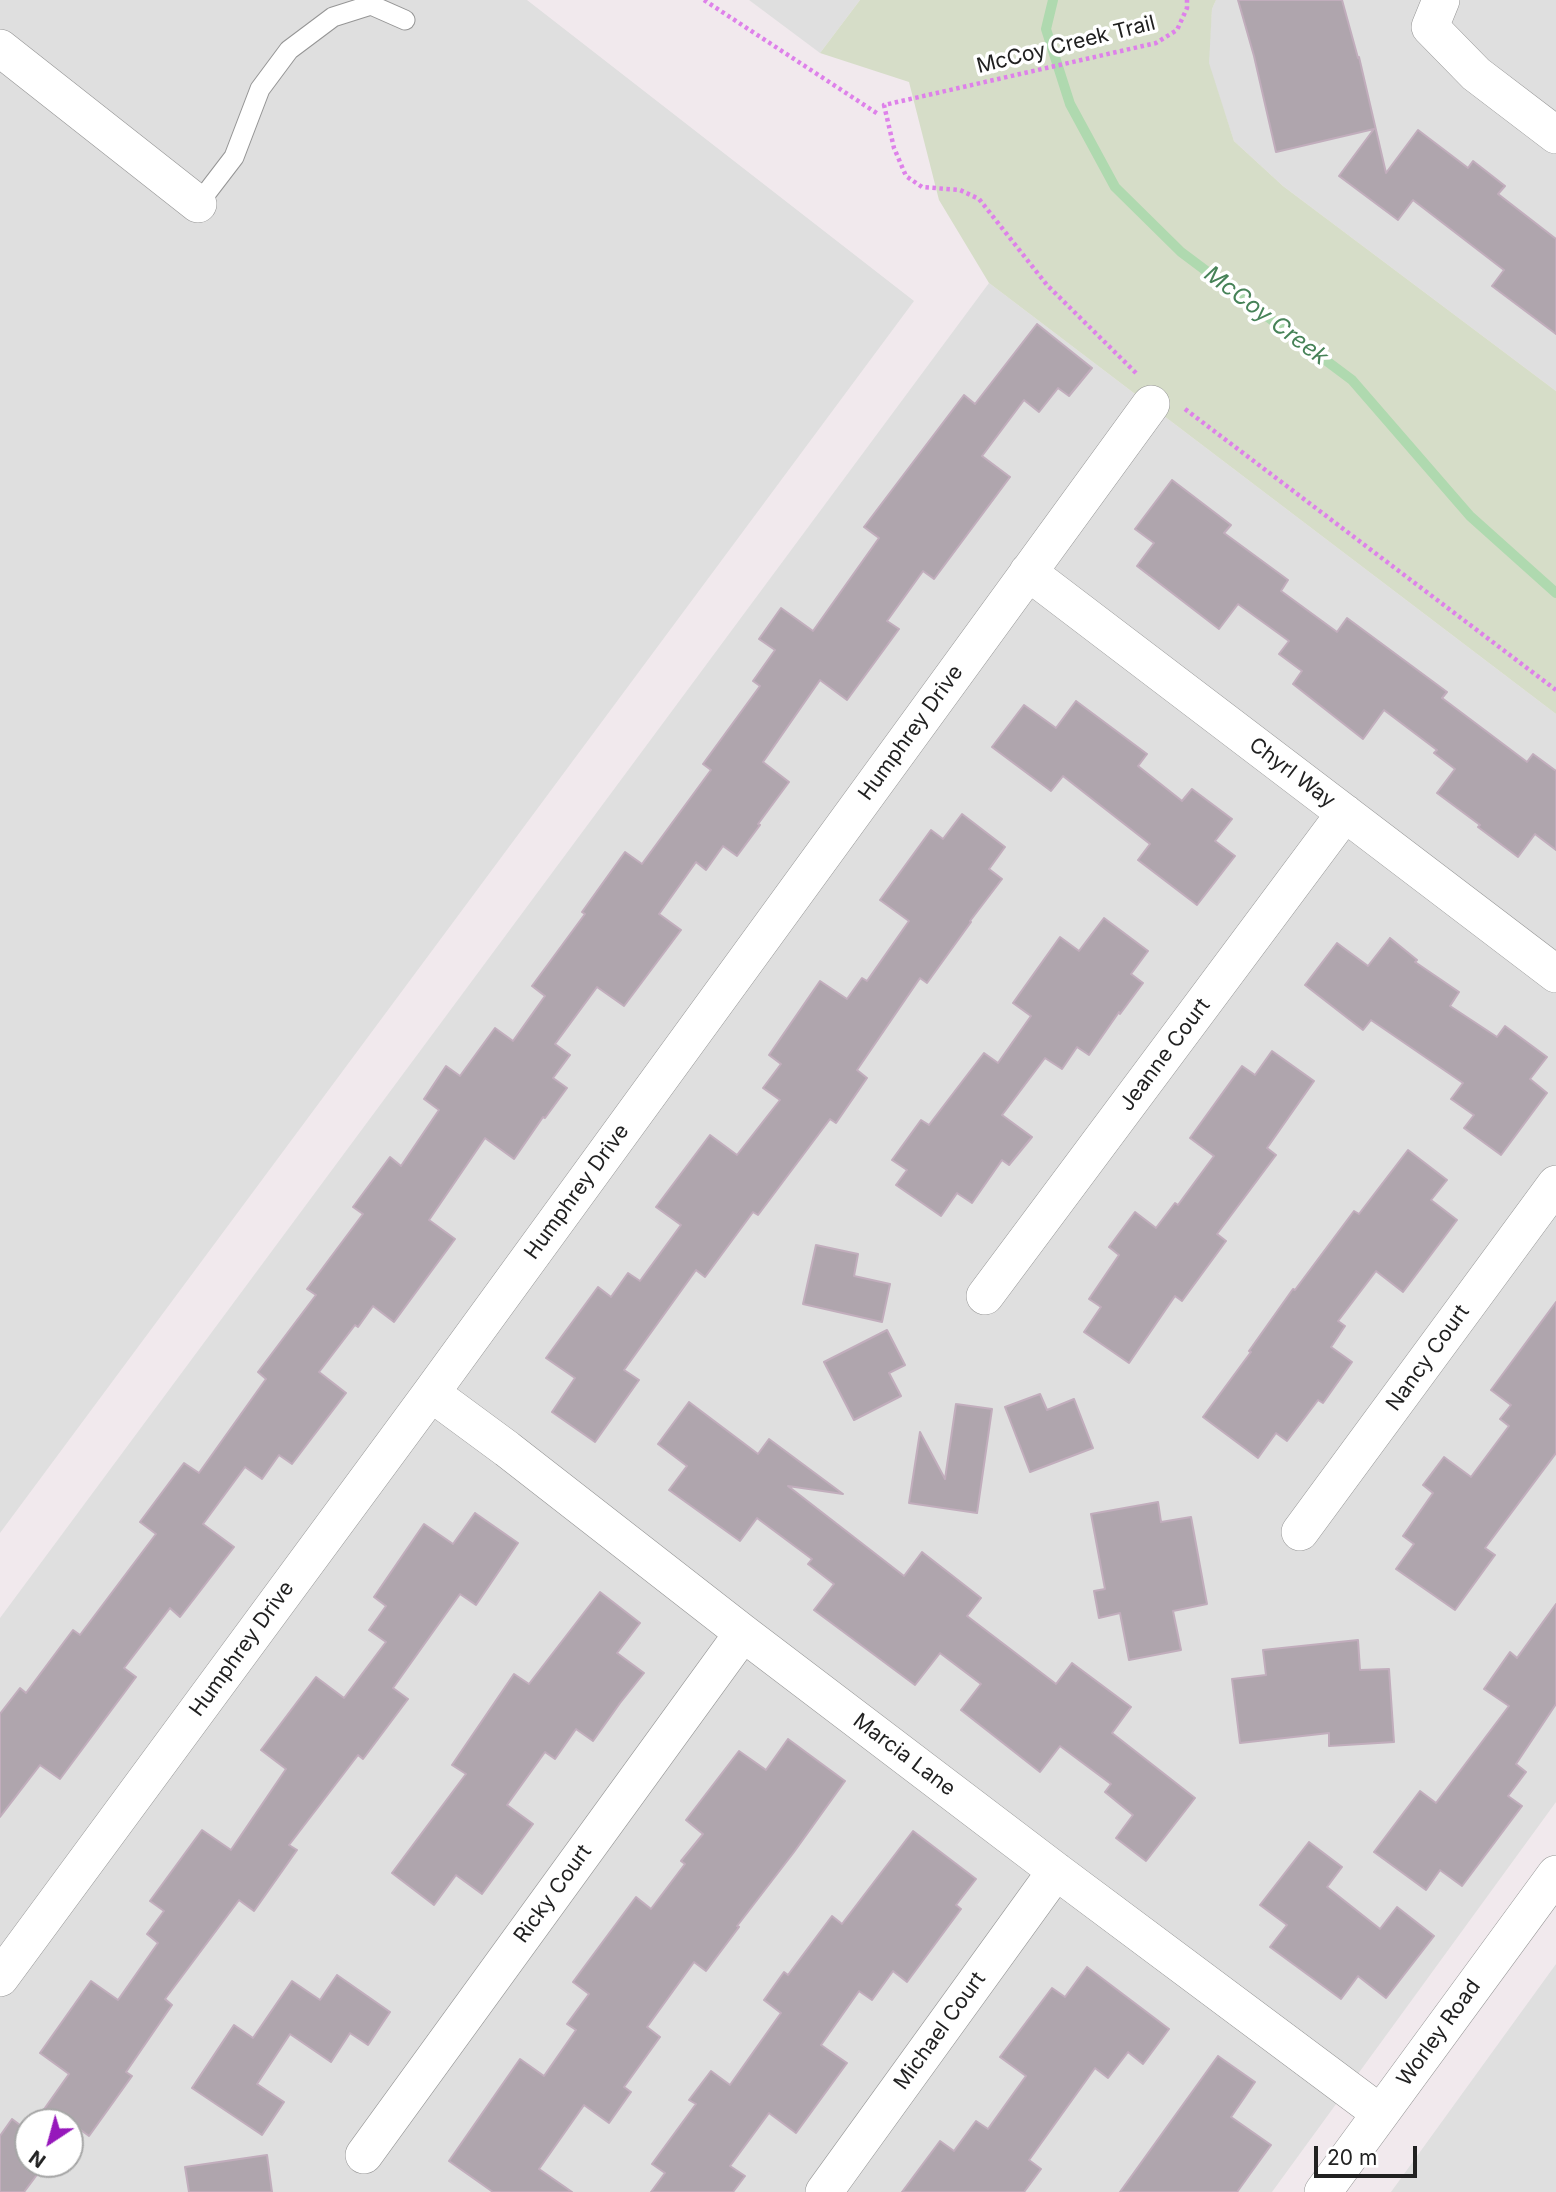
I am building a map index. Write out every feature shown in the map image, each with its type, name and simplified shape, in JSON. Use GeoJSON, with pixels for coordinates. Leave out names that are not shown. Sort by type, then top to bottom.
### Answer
{"type":"FeatureCollection","features":[{"type":"Feature","properties":{"kind":"street"},"geometry":{"type":"LineString","coordinates":[[1435,14],[1476,74],[1556,135]]}},
{"type":"Feature","properties":{"kind":"street"},"geometry":{"type":"LineString","coordinates":[[0,48],[198,204]]}},
{"type":"Feature","properties":{"kind":"street","name":"Humphrey Drive"},"geometry":{"type":"LineString","coordinates":[[0,1978],[431,1393],[1151,404]]}},
{"type":"Feature","properties":{"kind":"street","name":"Chyrl Way"},"geometry":{"type":"LineString","coordinates":[[1028,572],[1556,974]]}},
{"type":"Feature","properties":{"kind":"street","name":"Jeanne Court"},"geometry":{"type":"LineString","coordinates":[[985,1296],[1345,813]]}},
{"type":"Feature","properties":{"kind":"street","name":"Nancy Court"},"geometry":{"type":"LineString","coordinates":[[1300,1532],[1556,1184]]}},
{"type":"Feature","properties":{"kind":"street","name":"Marcia Lane"},"geometry":{"type":"LineString","coordinates":[[431,1393],[1056,1871],[1380,2113]]}},
{"type":"Feature","properties":{"kind":"street","name":"Ricky Court"},"geometry":{"type":"LineString","coordinates":[[364,2155],[743,1633]]}},
{"type":"Feature","properties":{"kind":"street","name":"Michael Court"},"geometry":{"type":"LineString","coordinates":[[824,2192],[1056,1871]]}},
{"type":"Feature","properties":{"kind":"street","name":"Worley Road"},"geometry":{"type":"LineString","coordinates":[[1323,2192],[1556,1874]]}},
{"type":"Feature","properties":{"kind":"lane"},"geometry":{"type":"LineString","coordinates":[[198,204],[234,157],[260,89],[289,50],[334,18],[371,5],[405,20]]}},
{"type":"Feature","properties":{"kind":"path"},"geometry":{"type":"LineString","coordinates":[[704,0],[878,114]]}},
{"type":"Feature","properties":{"kind":"path","name":"McCoy Creek Trail"},"geometry":{"type":"LineString","coordinates":[[931,95],[1156,43],[1177,30],[1187,8],[1187,0]]}},
{"type":"Feature","properties":{"kind":"shaded area"},"geometry":{"type":"Polygon","coordinates":[[[0,0],[527,0],[914,301],[0,1533],[0,0]]]}},
{"type":"Feature","properties":{"kind":"shaded area"},"geometry":{"type":"Polygon","coordinates":[[[749,0],[860,0],[820,53],[749,0]]]}},
{"type":"Feature","properties":{"kind":"shaded area"},"geometry":{"type":"Polygon","coordinates":[[[1216,0],[1556,0],[1556,391],[1283,186],[1234,141],[1208,63],[1212,9],[1216,0]]]}},
{"type":"Feature","properties":{"kind":"shaded area"},"geometry":{"type":"Polygon","coordinates":[[[989,283],[1556,714],[1556,1802],[1272,2192],[0,2192],[0,1618],[989,283]]]}},
{"type":"Feature","properties":{"kind":"shaded area"},"geometry":{"type":"Polygon","coordinates":[[[1556,1964],[1556,2192],[1391,2192],[1556,1964]]]}},
{"type":"Feature","properties":{"kind":"green space"},"geometry":{"type":"Polygon","coordinates":[[[860,0],[1216,0],[1212,9],[1209,63],[1234,141],[1283,186],[1556,391],[1556,714],[989,283],[939,200],[909,82],[820,53],[860,0]]]}},
{"type":"Feature","properties":{"kind":"building"},"geometry":{"type":"Polygon","coordinates":[[[1238,0],[1342,0],[1359,57],[1386,173],[1418,130],[1468,168],[1473,161],[1505,186],[1498,194],[1556,239],[1556,334],[1492,286],[1504,270],[1413,200],[1398,220],[1339,176],[1374,129],[1276,152],[1238,0]]]}},
{"type":"Feature","properties":{"kind":"building"},"geometry":{"type":"Polygon","coordinates":[[[1037,324],[1092,368],[1069,396],[1058,388],[1039,412],[1024,400],[982,456],[1010,477],[934,579],[923,571],[887,621],[899,629],[847,700],[820,680],[763,762],[789,782],[758,824],[760,825],[737,856],[723,846],[706,870],[696,862],[659,914],[681,930],[624,1006],[597,987],[555,1044],[570,1055],[553,1078],[567,1088],[514,1159],[485,1138],[429,1220],[455,1239],[394,1322],[373,1306],[319,1372],[346,1393],[292,1464],[279,1455],[262,1479],[245,1467],[203,1524],[234,1547],[180,1617],[170,1608],[124,1668],[136,1677],[60,1779],[40,1765],[0,1817],[0,1714],[20,1688],[26,1693],[73,1630],[80,1635],[156,1534],[140,1522],[184,1463],[199,1473],[266,1379],[258,1372],[316,1295],[307,1289],[363,1214],[353,1207],[390,1157],[401,1166],[439,1110],[424,1099],[446,1066],[460,1076],[495,1028],[513,1041],[545,996],[532,986],[585,914],[582,912],[625,852],[642,864],[711,770],[703,764],[760,686],[753,681],[775,650],[759,639],[781,608],[813,631],[879,538],[864,527],[964,395],[975,404],[1037,324]]]}},
{"type":"Feature","properties":{"kind":"building"},"geometry":{"type":"Polygon","coordinates":[[[1172,480],[1231,525],[1224,533],[1288,580],[1281,591],[1337,632],[1347,618],[1447,692],[1442,698],[1527,762],[1533,754],[1556,771],[1556,850],[1535,834],[1518,857],[1437,793],[1455,769],[1434,753],[1437,750],[1384,710],[1363,739],[1293,684],[1302,671],[1279,654],[1289,641],[1238,604],[1219,629],[1137,566],[1154,543],[1135,529],[1172,480]]]}},
{"type":"Feature","properties":{"kind":"building"},"geometry":{"type":"Polygon","coordinates":[[[1076,701],[1147,754],[1138,766],[1182,801],[1192,789],[1232,819],[1215,841],[1235,856],[1197,905],[1138,860],[1150,844],[1063,776],[1051,791],[992,747],[1024,705],[1056,728],[1076,701]]]}},
{"type":"Feature","properties":{"kind":"building"},"geometry":{"type":"Polygon","coordinates":[[[962,814],[1005,847],[989,869],[1002,879],[927,983],[920,978],[857,1070],[867,1078],[836,1123],[830,1119],[758,1215],[753,1212],[705,1277],[696,1270],[624,1370],[639,1380],[595,1442],[552,1412],[575,1378],[546,1358],[598,1287],[611,1297],[628,1273],[640,1281],[681,1225],[656,1207],[710,1135],[737,1155],[780,1100],[763,1088],[781,1064],[769,1055],[820,981],[847,999],[862,978],[867,981],[909,921],[880,900],[931,830],[943,839],[962,814]]]}},
{"type":"Feature","properties":{"kind":"building"},"geometry":{"type":"Polygon","coordinates":[[[1104,918],[1148,951],[1131,974],[1143,983],[1089,1055],[1077,1047],[1062,1069],[1045,1058],[1002,1115],[1032,1137],[1009,1165],[1002,1160],[972,1203],[957,1193],[941,1216],[896,1185],[907,1170],[892,1160],[921,1120],[929,1125],[984,1053],[998,1063],[1031,1016],[1013,1003],[1060,937],[1079,951],[1104,918]]]}},
{"type":"Feature","properties":{"kind":"building"},"geometry":{"type":"Polygon","coordinates":[[[1390,938],[1417,960],[1415,962],[1459,992],[1450,1006],[1497,1037],[1505,1026],[1547,1057],[1530,1079],[1547,1093],[1501,1155],[1464,1128],[1474,1115],[1451,1099],[1463,1083],[1371,1020],[1363,1030],[1305,985],[1337,943],[1368,966],[1390,938]]]}},
{"type":"Feature","properties":{"kind":"building"},"geometry":{"type":"Polygon","coordinates":[[[1272,1051],[1314,1081],[1267,1148],[1276,1155],[1217,1234],[1226,1241],[1182,1301],[1175,1296],[1129,1363],[1084,1332],[1101,1307],[1089,1299],[1119,1255],[1109,1247],[1135,1212],[1156,1228],[1175,1203],[1178,1205],[1214,1156],[1190,1138],[1242,1066],[1255,1075],[1272,1051]]]}},
{"type":"Feature","properties":{"kind":"building"},"geometry":{"type":"Polygon","coordinates":[[[1408,1150],[1447,1180],[1431,1200],[1457,1220],[1403,1292],[1376,1271],[1338,1321],[1345,1326],[1331,1347],[1352,1362],[1323,1403],[1318,1400],[1287,1441],[1276,1433],[1258,1458],[1203,1417],[1293,1289],[1295,1290],[1354,1211],[1359,1214],[1408,1150]]]}},
{"type":"Feature","properties":{"kind":"building"},"geometry":{"type":"Polygon","coordinates":[[[816,1245],[858,1254],[854,1276],[890,1284],[882,1322],[803,1304],[816,1245]]]}},
{"type":"Feature","properties":{"kind":"building"},"geometry":{"type":"Polygon","coordinates":[[[1556,1302],[1556,1453],[1485,1548],[1495,1555],[1455,1610],[1396,1569],[1414,1544],[1403,1536],[1433,1493],[1423,1485],[1444,1457],[1471,1477],[1509,1426],[1500,1419],[1511,1405],[1491,1390],[1556,1302]]]}},
{"type":"Feature","properties":{"kind":"building"},"geometry":{"type":"Polygon","coordinates":[[[887,1330],[905,1365],[889,1373],[901,1396],[854,1420],[824,1362],[887,1330]]]}},
{"type":"Feature","properties":{"kind":"building"},"geometry":{"type":"Polygon","coordinates":[[[1040,1394],[1047,1410],[1074,1399],[1093,1448],[1030,1472],[1005,1407],[1040,1394]]]}},
{"type":"Feature","properties":{"kind":"building"},"geometry":{"type":"Polygon","coordinates":[[[689,1402],[758,1454],[769,1439],[843,1494],[788,1486],[904,1576],[922,1552],[981,1598],[967,1616],[1056,1684],[1072,1663],[1131,1707],[1112,1733],[1195,1798],[1146,1861],[1116,1838],[1133,1815],[1105,1792],[1111,1784],[1060,1746],[1040,1772],[961,1710],[981,1684],[940,1653],[915,1685],[814,1610],[834,1584],[808,1564],[812,1559],[757,1518],[740,1541],[669,1490],[687,1466],[658,1444],[689,1402]]]}},
{"type":"Feature","properties":{"kind":"building"},"geometry":{"type":"Polygon","coordinates":[[[956,1404],[992,1409],[977,1513],[909,1503],[920,1432],[945,1479],[956,1404]]]}},
{"type":"Feature","properties":{"kind":"building"},"geometry":{"type":"Polygon","coordinates":[[[1158,1502],[1161,1522],[1191,1517],[1207,1604],[1173,1611],[1181,1650],[1129,1660],[1120,1613],[1099,1618],[1094,1591],[1105,1589],[1091,1514],[1158,1502]]]}},
{"type":"Feature","properties":{"kind":"building"},"geometry":{"type":"Polygon","coordinates":[[[475,1513],[518,1543],[476,1605],[460,1594],[393,1688],[408,1699],[363,1759],[358,1755],[289,1845],[297,1850],[254,1911],[239,1900],[165,1999],[172,2005],[126,2072],[132,2076],[89,2136],[84,2132],[84,2108],[45,2108],[69,2074],[40,2053],[91,1981],[118,2000],[158,1943],[147,1934],[164,1911],[150,1901],[202,1830],[231,1850],[286,1769],[261,1750],[316,1677],[344,1698],[386,1642],[369,1630],[386,1606],[374,1597],[424,1524],[453,1544],[475,1513]]]}},
{"type":"Feature","properties":{"kind":"building"},"geometry":{"type":"Polygon","coordinates":[[[600,1592],[640,1623],[617,1653],[644,1673],[593,1741],[576,1729],[555,1759],[545,1752],[507,1805],[533,1824],[482,1894],[456,1875],[434,1905],[392,1873],[466,1774],[452,1765],[514,1674],[529,1684],[600,1592]]]}},
{"type":"Feature","properties":{"kind":"building"},"geometry":{"type":"Polygon","coordinates":[[[1556,1604],[1556,1704],[1516,1764],[1526,1772],[1508,1796],[1522,1806],[1462,1886],[1440,1870],[1426,1890],[1374,1852],[1420,1791],[1436,1803],[1509,1706],[1484,1689],[1510,1652],[1517,1658],[1556,1604]]]}},
{"type":"Feature","properties":{"kind":"building"},"geometry":{"type":"Polygon","coordinates":[[[1358,1640],[1360,1670],[1389,1669],[1394,1742],[1329,1746],[1329,1733],[1240,1743],[1232,1679],[1266,1675],[1263,1650],[1358,1640]]]}},
{"type":"Feature","properties":{"kind":"building"},"geometry":{"type":"Polygon","coordinates":[[[788,1739],[845,1781],[706,1971],[694,1962],[647,2027],[660,2037],[624,2087],[631,2092],[609,2123],[584,2105],[539,2169],[572,2192],[493,2192],[449,2161],[520,2059],[544,2076],[576,2030],[567,2024],[589,1994],[573,1982],[636,1897],[651,1909],[685,1864],[681,1861],[703,1834],[686,1820],[739,1751],[766,1770],[788,1739]]]}},
{"type":"Feature","properties":{"kind":"building"},"geometry":{"type":"Polygon","coordinates":[[[913,1831],[976,1879],[956,1905],[961,1909],[907,1982],[893,1971],[872,2000],[859,1991],[821,2045],[847,2063],[796,2133],[769,2113],[730,2166],[745,2176],[733,2192],[651,2192],[665,2173],[652,2164],[696,2104],[689,2100],[711,2071],[730,2085],[781,2013],[764,2000],[784,1972],[788,1975],[832,1916],[842,1924],[913,1831]]]}},
{"type":"Feature","properties":{"kind":"building"},"geometry":{"type":"Polygon","coordinates":[[[1309,1842],[1342,1867],[1327,1887],[1380,1929],[1397,1907],[1434,1936],[1386,1998],[1358,1976],[1341,1999],[1270,1947],[1287,1925],[1260,1905],[1309,1842]]]}},
{"type":"Feature","properties":{"kind":"building"},"geometry":{"type":"Polygon","coordinates":[[[1087,1967],[1169,2029],[1143,2064],[1128,2052],[1108,2078],[1095,2068],[1029,2160],[1041,2169],[1024,2192],[902,2192],[940,2141],[954,2151],[976,2121],[988,2129],[1026,2076],[1000,2057],[1052,1988],[1065,1997],[1087,1967]]]}},
{"type":"Feature","properties":{"kind":"building"},"geometry":{"type":"Polygon","coordinates":[[[337,1975],[390,2012],[368,2045],[350,2033],[331,2062],[290,2034],[257,2084],[284,2102],[262,2135],[192,2088],[234,2025],[253,2038],[292,1981],[320,2000],[337,1975]]]}},
{"type":"Feature","properties":{"kind":"building"},"geometry":{"type":"Polygon","coordinates":[[[1218,2056],[1255,2082],[1231,2117],[1271,2145],[1237,2192],[1120,2192],[1218,2056]]]}},
{"type":"Feature","properties":{"kind":"building"},"geometry":{"type":"Polygon","coordinates":[[[12,2119],[14,2120],[14,2178],[34,2178],[24,2192],[0,2192],[0,2136],[12,2119]]]}},
{"type":"Feature","properties":{"kind":"building"},"geometry":{"type":"Polygon","coordinates":[[[267,2155],[272,2192],[189,2192],[185,2167],[267,2155]]]}},
{"type":"Feature","properties":{"kind":"waterway","name":"McCoy Creek"},"geometry":{"type":"LineString","coordinates":[[1053,0],[1046,29],[1070,104],[1115,187],[1181,252],[1352,380],[1470,516],[1556,593]]}}]}
